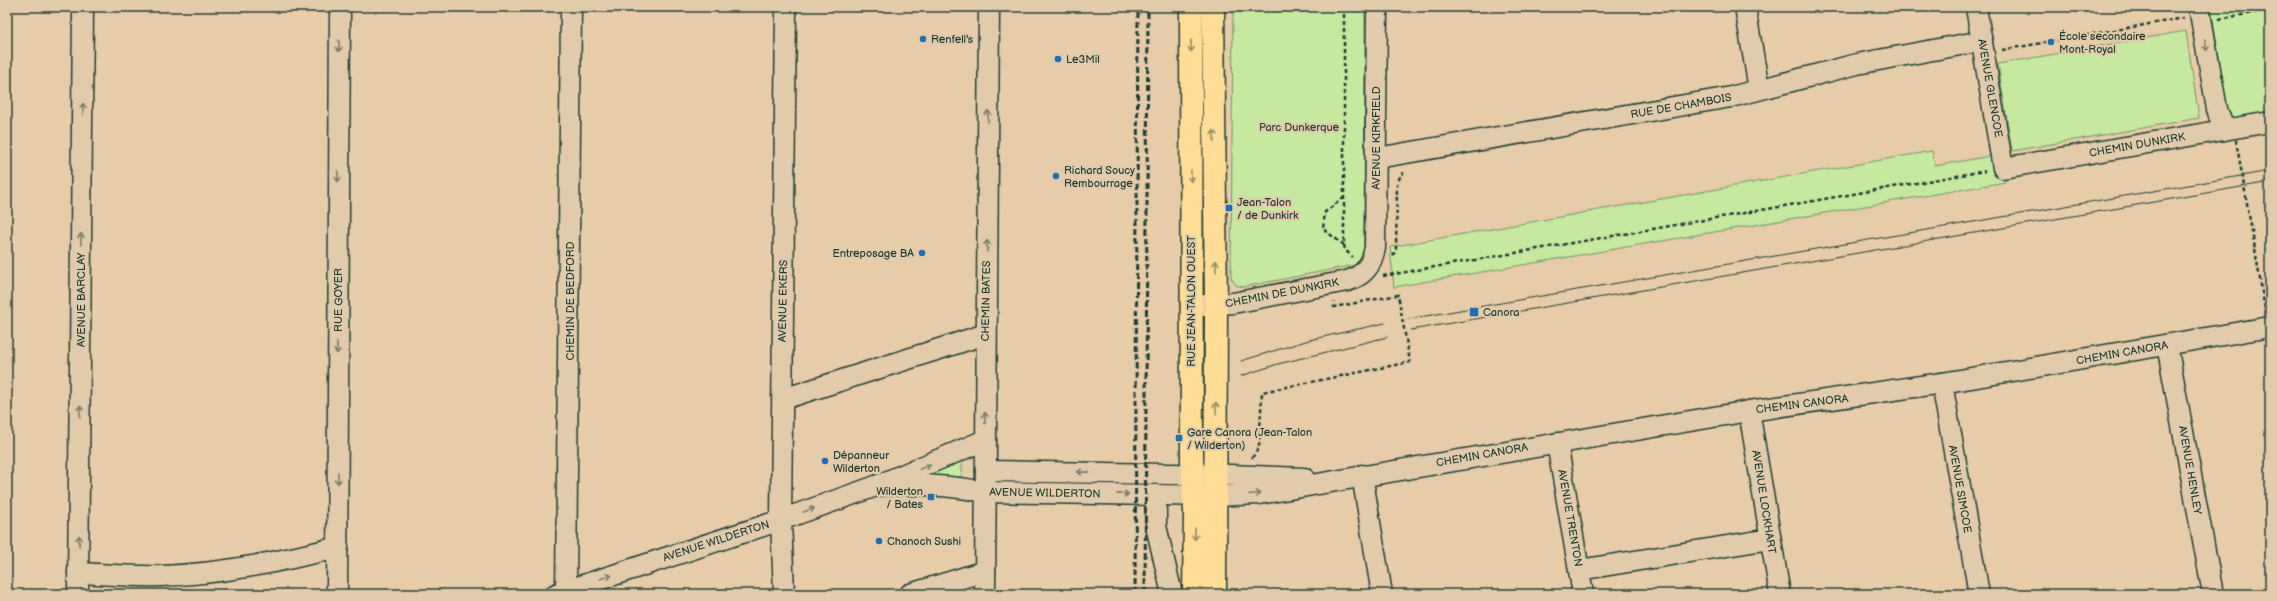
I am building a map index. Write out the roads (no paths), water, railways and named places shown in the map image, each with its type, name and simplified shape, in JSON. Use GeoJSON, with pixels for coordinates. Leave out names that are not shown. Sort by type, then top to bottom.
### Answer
{"type":"FeatureCollection","features":[{"type":"Feature","properties":{"kind":"main road","name":"RUE JEAN-TALON OUEST"},"geometry":{"type":"LineString","coordinates":[[1191,7],[1191,306],[1193,485],[1195,512],[1194,594]]}},
{"type":"Feature","properties":{"kind":"main road"},"geometry":{"type":"LineString","coordinates":[[1213,7],[1216,305],[1215,594]]}},
{"type":"Feature","properties":{"kind":"street","name":"AVENUE BARCLAY"},"geometry":{"type":"LineString","coordinates":[[78,594],[83,7]]}},
{"type":"Feature","properties":{"kind":"street","name":"RUE GOYER"},"geometry":{"type":"LineString","coordinates":[[337,594],[340,7]]}},
{"type":"Feature","properties":{"kind":"street","name":"CHEMIN DE BEDFORD"},"geometry":{"type":"LineString","coordinates":[[563,593],[571,7]]}},
{"type":"Feature","properties":{"kind":"street","name":"AVENUE EKERS"},"geometry":{"type":"LineString","coordinates":[[784,594],[781,520],[786,7]]}},
{"type":"Feature","properties":{"kind":"street","name":"CHEMIN BATES"},"geometry":{"type":"LineString","coordinates":[[985,594],[989,7]]}},
{"type":"Feature","properties":{"kind":"street","name":"AVENUE KIRKFIELD"},"geometry":{"type":"LineString","coordinates":[[1373,271],[1377,158],[1376,7]]}},
{"type":"Feature","properties":{"kind":"street"},"geometry":{"type":"LineString","coordinates":[[1745,7],[1759,89]]}},
{"type":"Feature","properties":{"kind":"street","name":"AVENUE GLENCOE"},"geometry":{"type":"LineString","coordinates":[[1976,7],[2003,168]]}},
{"type":"Feature","properties":{"kind":"street"},"geometry":{"type":"LineString","coordinates":[[2193,12],[2217,109],[2230,135]]}},
{"type":"Feature","properties":{"kind":"street","name":"RUE DE CHAMBOIS"},"geometry":{"type":"LineString","coordinates":[[1377,158],[1723,99],[1857,64],[1983,47]]}},
{"type":"Feature","properties":{"kind":"street","name":"CHEMIN DUNKIRK"},"geometry":{"type":"LineString","coordinates":[[2003,168],[2230,135],[2270,122]]}},
{"type":"Feature","properties":{"kind":"street","name":"CHEMIN DE DUNKIRK"},"geometry":{"type":"LineString","coordinates":[[1191,306],[1216,305],[1347,281],[1373,271]]}},
{"type":"Feature","properties":{"kind":"street","name":"CHEMIN CANORA"},"geometry":{"type":"LineString","coordinates":[[1216,485],[1334,480],[1556,442],[1809,401],[1852,398],[2167,345],[2268,322]]}},
{"type":"Feature","properties":{"kind":"street"},"geometry":{"type":"LineString","coordinates":[[783,399],[986,334]]}},
{"type":"Feature","properties":{"kind":"street","name":"AVENUE HENLEY"},"geometry":{"type":"LineString","coordinates":[[2167,345],[2213,594]]}},
{"type":"Feature","properties":{"kind":"street","name":"AVENUE SIMCOE"},"geometry":{"type":"LineString","coordinates":[[1942,383],[1979,594]]}},
{"type":"Feature","properties":{"kind":"street","name":"AVENUE LOCKHART"},"geometry":{"type":"LineString","coordinates":[[1749,411],[1780,594]]}},
{"type":"Feature","properties":{"kind":"street","name":"AVENUE WILDERTON"},"geometry":{"type":"LineString","coordinates":[[563,593],[781,520],[876,486],[985,440]]}},
{"type":"Feature","properties":{"kind":"street","name":"AVENUE TRENTON"},"geometry":{"type":"LineString","coordinates":[[1556,442],[1583,594]]}},
{"type":"Feature","properties":{"kind":"street","name":"AVENUE WILDERTON"},"geometry":{"type":"LineString","coordinates":[[986,471],[1193,485],[1216,485]]}},
{"type":"Feature","properties":{"kind":"street"},"geometry":{"type":"LineString","coordinates":[[1362,475],[1382,594]]}},
{"type":"Feature","properties":{"kind":"street","name":"AVENUE WILDERTON"},"geometry":{"type":"LineString","coordinates":[[876,486],[902,484],[930,485],[986,492],[1156,494],[1193,485]]}},
{"type":"Feature","properties":{"kind":"street"},"geometry":{"type":"LineString","coordinates":[[1156,494],[1156,526],[1172,594]]}},
{"type":"Feature","properties":{"kind":"street"},"geometry":{"type":"LineString","coordinates":[[1579,570],[1770,539]]}},
{"type":"Feature","properties":{"kind":"street"},"geometry":{"type":"LineString","coordinates":[[78,573],[160,576],[241,569],[292,560],[338,547]]}},
{"type":"Feature","properties":{"kind":"street"},"geometry":{"type":"LineString","coordinates":[[910,594],[985,570]]}},
{"type":"Feature","properties":{"kind":"tram line"},"geometry":{"type":"LineString","coordinates":[[1408,319],[2270,171]]}},
{"type":"Feature","properties":{"kind":"tram line"},"geometry":{"type":"LineString","coordinates":[[1411,330],[2270,182]]}},
{"type":"Feature","properties":{"kind":"tram line"},"geometry":{"type":"LineString","coordinates":[[1241,361],[1309,340],[1385,323]]}},
{"type":"Feature","properties":{"kind":"tram line"},"geometry":{"type":"LineString","coordinates":[[1241,376],[1278,364],[1387,337]]}},
{"type":"Feature","properties":{"kind":"railway"},"geometry":{"type":"LineString","coordinates":[[1135,594],[1138,7]]}},
{"type":"Feature","properties":{"kind":"railway"},"geometry":{"type":"LineString","coordinates":[[1145,594],[1148,7]]}},
{"type":"Feature","properties":{"kind":"place","name":"Renfell's"},"geometry":{"type":"Point","coordinates":[923,39]}},
{"type":"Feature","properties":{"kind":"place","name":"École secondaire Mont-Royal"},"geometry":{"type":"Point","coordinates":[2051,42]}},
{"type":"Feature","properties":{"kind":"place","name":"Le3Mil"},"geometry":{"type":"Point","coordinates":[1058,59]}},
{"type":"Feature","properties":{"kind":"place","name":"Richard Soucy Rembourrage"},"geometry":{"type":"Point","coordinates":[1056,176]}},
{"type":"Feature","properties":{"kind":"place","name":"Jean-Talon / de Dunkirk"},"geometry":{"type":"Point","coordinates":[1229,208]}},
{"type":"Feature","properties":{"kind":"place","name":"Entreposage BA"},"geometry":{"type":"Point","coordinates":[922,253]}},
{"type":"Feature","properties":{"kind":"place","name":"Canora"},"geometry":{"type":"Point","coordinates":[1474,312]}},
{"type":"Feature","properties":{"kind":"place","name":"Gare Canora (Jean-Talon / Wilderton)"},"geometry":{"type":"Point","coordinates":[1179,438]}},
{"type":"Feature","properties":{"kind":"place","name":"Dépanneur Wilderton"},"geometry":{"type":"Point","coordinates":[825,461]}},
{"type":"Feature","properties":{"kind":"place","name":"Wilderton / Bates"},"geometry":{"type":"Point","coordinates":[931,497]}},
{"type":"Feature","properties":{"kind":"place","name":"Chanoch Sushi"},"geometry":{"type":"Point","coordinates":[879,541]}},
{"type":"Feature","properties":{"kind":"park label","name":"Parc Dunkerque"},"geometry":{"type":"Point","coordinates":[1299,127]}}]}
